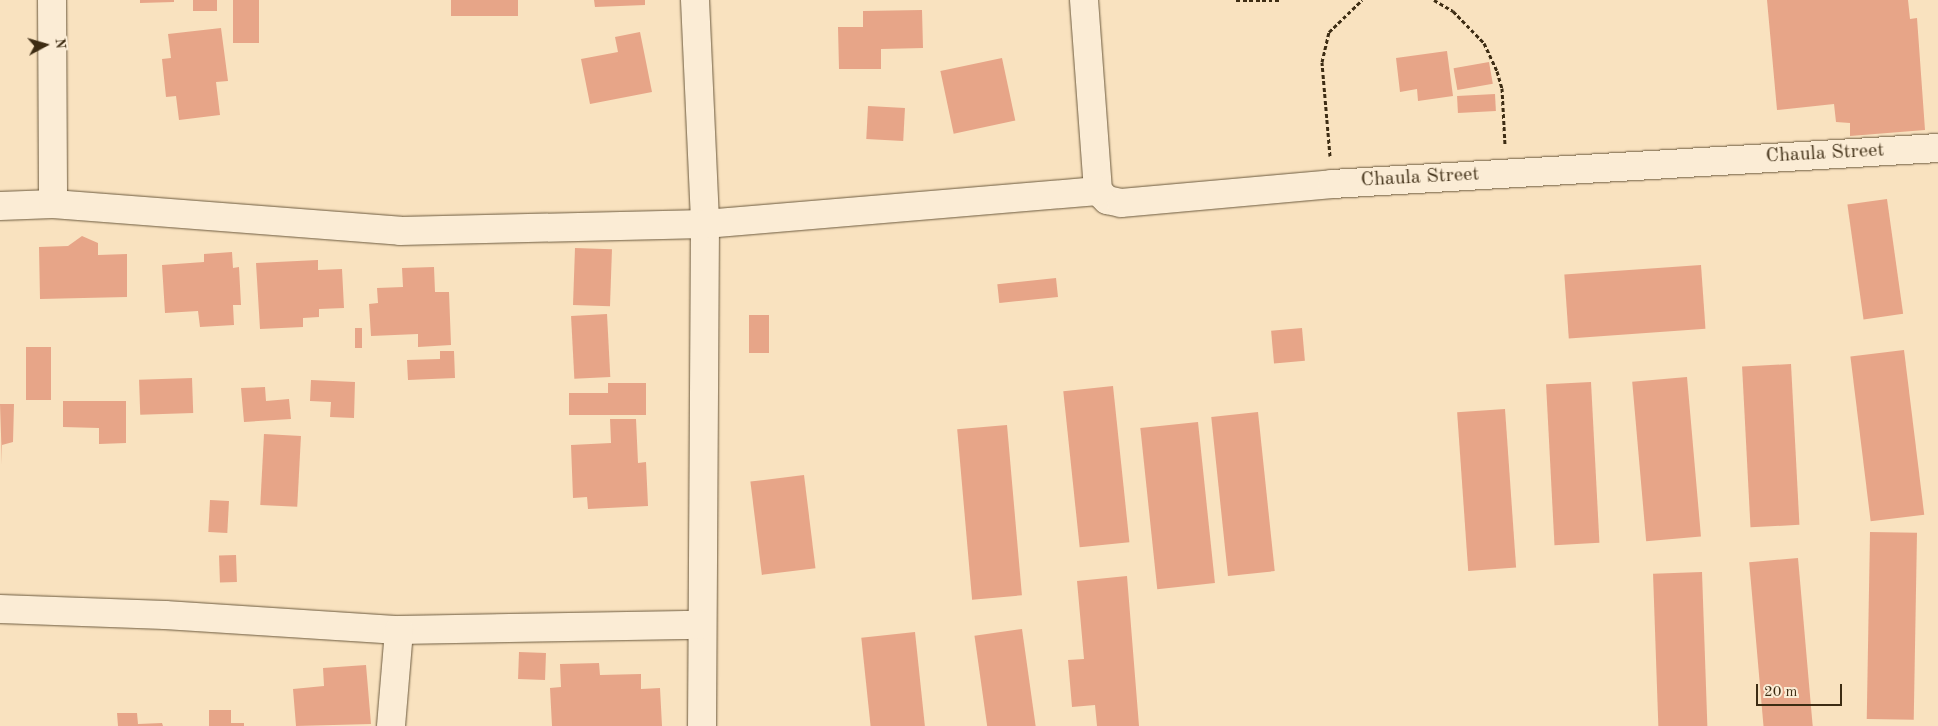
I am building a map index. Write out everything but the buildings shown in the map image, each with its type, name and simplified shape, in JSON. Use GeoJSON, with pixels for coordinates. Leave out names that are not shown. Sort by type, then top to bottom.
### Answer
{"type":"FeatureCollection","features":[{"type":"Feature","properties":{"kind":"street"},"geometry":{"type":"LineString","coordinates":[[52,0],[53,204]]}},
{"type":"Feature","properties":{"kind":"street"},"geometry":{"type":"LineString","coordinates":[[695,0],[705,224],[700,625],[702,726]]}},
{"type":"Feature","properties":{"kind":"street"},"geometry":{"type":"LineString","coordinates":[[0,206],[53,204],[400,231],[705,224],[1098,191],[1084,0]]}},
{"type":"Feature","properties":{"kind":"street","name":"Chaula Street"},"geometry":{"type":"LineString","coordinates":[[1098,191],[1107,200],[1121,202],[1332,184],[1938,148]]}},
{"type":"Feature","properties":{"kind":"street"},"geometry":{"type":"LineString","coordinates":[[0,609],[165,615],[399,630],[700,625]]}},
{"type":"Feature","properties":{"kind":"street"},"geometry":{"type":"LineString","coordinates":[[392,726],[399,630]]}},
{"type":"Feature","properties":{"kind":"path"},"geometry":{"type":"LineString","coordinates":[[1236,0],[1281,0]]}},
{"type":"Feature","properties":{"kind":"path"},"geometry":{"type":"LineString","coordinates":[[1332,184],[1322,62],[1329,32],[1362,0]]}},
{"type":"Feature","properties":{"kind":"path"},"geometry":{"type":"LineString","coordinates":[[1434,0],[1453,11],[1484,43],[1498,71],[1504,103],[1506,173]]}}]}
